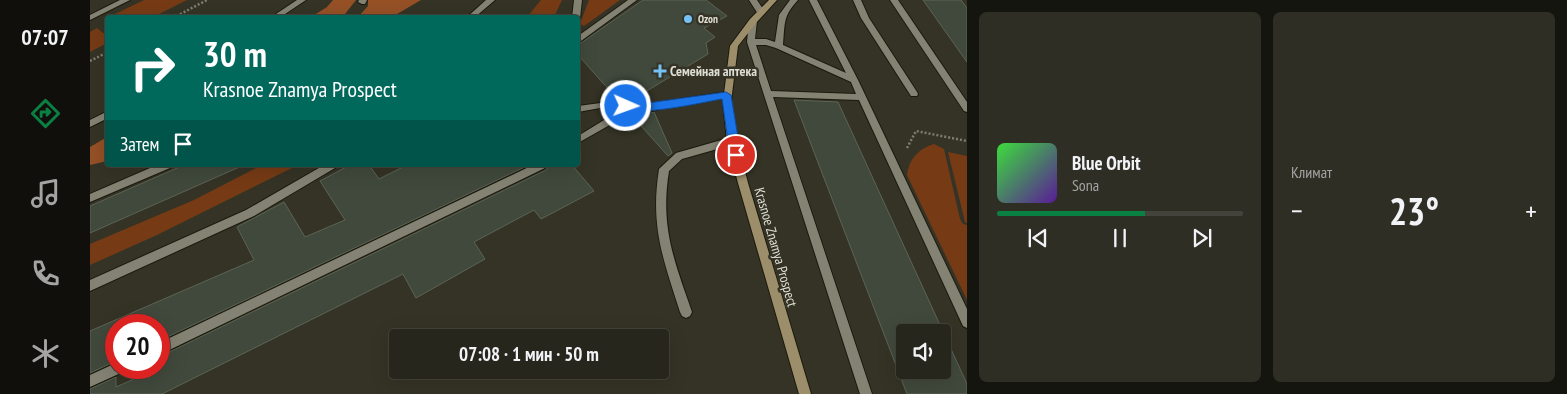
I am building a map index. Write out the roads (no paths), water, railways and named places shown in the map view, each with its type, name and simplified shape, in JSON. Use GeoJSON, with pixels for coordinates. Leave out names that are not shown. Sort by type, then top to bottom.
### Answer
{"type":"FeatureCollection","features":[{"type":"Feature","properties":{"kind":"main road","name":"Krasnoe Znamya Prospect"},"geometry":{"type":"LineString","coordinates":[[773,0],[753,21],[734,46],[726,95],[732,141],[742,183],[804,394]]}},
{"type":"Feature","properties":{"kind":"lane"},"geometry":{"type":"LineString","coordinates":[[90,18],[126,0]]}},
{"type":"Feature","properties":{"kind":"lane"},"geometry":{"type":"LineString","coordinates":[[277,15],[302,0]]}},
{"type":"Feature","properties":{"kind":"lane"},"geometry":{"type":"LineString","coordinates":[[473,15],[491,0]]}},
{"type":"Feature","properties":{"kind":"lane"},"geometry":{"type":"LineString","coordinates":[[576,15],[578,0]]}},
{"type":"Feature","properties":{"kind":"lane"},"geometry":{"type":"LineString","coordinates":[[580,38],[634,0]]}},
{"type":"Feature","properties":{"kind":"lane"},"geometry":{"type":"LineString","coordinates":[[753,0],[761,12]]}},
{"type":"Feature","properties":{"kind":"lane"},"geometry":{"type":"LineString","coordinates":[[779,46],[783,10],[786,5],[794,0]]}},
{"type":"Feature","properties":{"kind":"lane"},"geometry":{"type":"LineString","coordinates":[[814,0],[854,80],[967,322]]}},
{"type":"Feature","properties":{"kind":"lane"},"geometry":{"type":"LineString","coordinates":[[857,0],[865,18],[914,94]]}},
{"type":"Feature","properties":{"kind":"lane"},"geometry":{"type":"LineString","coordinates":[[894,0],[967,108]]}},
{"type":"Feature","properties":{"kind":"lane"},"geometry":{"type":"LineString","coordinates":[[753,21],[751,42],[866,394]]}},
{"type":"Feature","properties":{"kind":"lane"},"geometry":{"type":"LineString","coordinates":[[751,42],[766,42],[779,46],[854,80]]}},
{"type":"Feature","properties":{"kind":"lane"},"geometry":{"type":"LineString","coordinates":[[767,94],[861,97]]}},
{"type":"Feature","properties":{"kind":"lane"},"geometry":{"type":"LineString","coordinates":[[580,139],[617,117],[640,108],[726,95]]}},
{"type":"Feature","properties":{"kind":"lane"},"geometry":{"type":"LineString","coordinates":[[580,108],[593,104],[611,104],[640,108]]}},
{"type":"Feature","properties":{"kind":"lane"},"geometry":{"type":"LineString","coordinates":[[90,124],[105,116]]}},
{"type":"Feature","properties":{"kind":"lane"},"geometry":{"type":"LineString","coordinates":[[686,312],[662,239],[658,212],[664,168],[678,156],[732,141]]}},
{"type":"Feature","properties":{"kind":"lane"},"geometry":{"type":"LineString","coordinates":[[90,198],[162,167]]}},
{"type":"Feature","properties":{"kind":"lane"},"geometry":{"type":"LineString","coordinates":[[90,286],[250,212],[329,167]]}},
{"type":"Feature","properties":{"kind":"lane"},"geometry":{"type":"LineString","coordinates":[[170,344],[538,167]]}},
{"type":"Feature","properties":{"kind":"lane"},"geometry":{"type":"LineString","coordinates":[[90,381],[105,374]]}},
{"type":"Feature","properties":{"kind":"place","name":"Ozon"},"geometry":{"type":"Point","coordinates":[688,19]}},
{"type":"Feature","properties":{"kind":"place","name":"Семейная аптека"},"geometry":{"type":"Point","coordinates":[660,71]}}]}
